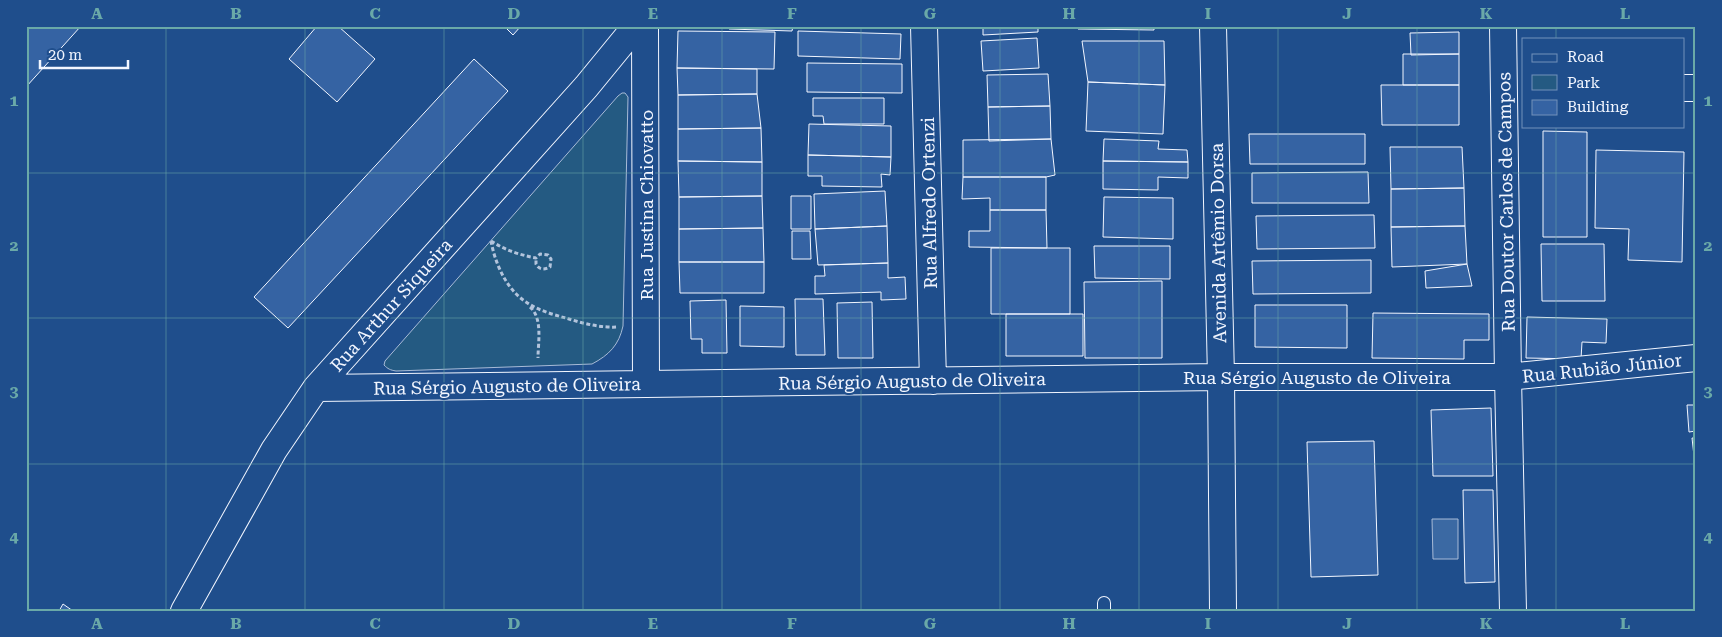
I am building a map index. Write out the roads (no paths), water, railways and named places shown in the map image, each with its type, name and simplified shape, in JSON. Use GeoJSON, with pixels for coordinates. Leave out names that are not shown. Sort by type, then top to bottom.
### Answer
{"type":"FeatureCollection","features":[{"type":"Feature","properties":{"kind":"street","name":"Rua Arthur Siqueira"},"geometry":{"type":"LineString","coordinates":[[184,611],[274,450],[316,388],[586,87],[636,26]]}},
{"type":"Feature","properties":{"kind":"street","name":"Rua Justina Chiovatto"},"geometry":{"type":"LineString","coordinates":[[645,26],[646,384]]}},
{"type":"Feature","properties":{"kind":"street","name":"Rua Alfredo Ortenzi"},"geometry":{"type":"LineString","coordinates":[[924,26],[933,380]]}},
{"type":"Feature","properties":{"kind":"street","name":"Avenida Artêmio Dorsa"},"geometry":{"type":"LineString","coordinates":[[1214,26],[1222,377],[1223,611]]}},
{"type":"Feature","properties":{"kind":"street","name":"Rua Doutor Carlos de Campos"},"geometry":{"type":"LineString","coordinates":[[1503,26],[1514,83],[1508,377],[1513,611]]}},
{"type":"Feature","properties":{"kind":"street","name":"Rua Rubião Júnior"},"geometry":{"type":"LineString","coordinates":[[1508,377],[1696,358]]}},
{"type":"Feature","properties":{"kind":"street","name":"Rua Sérgio Augusto de Oliveira"},"geometry":{"type":"LineString","coordinates":[[316,388],[1222,377],[1508,377]]}}]}
